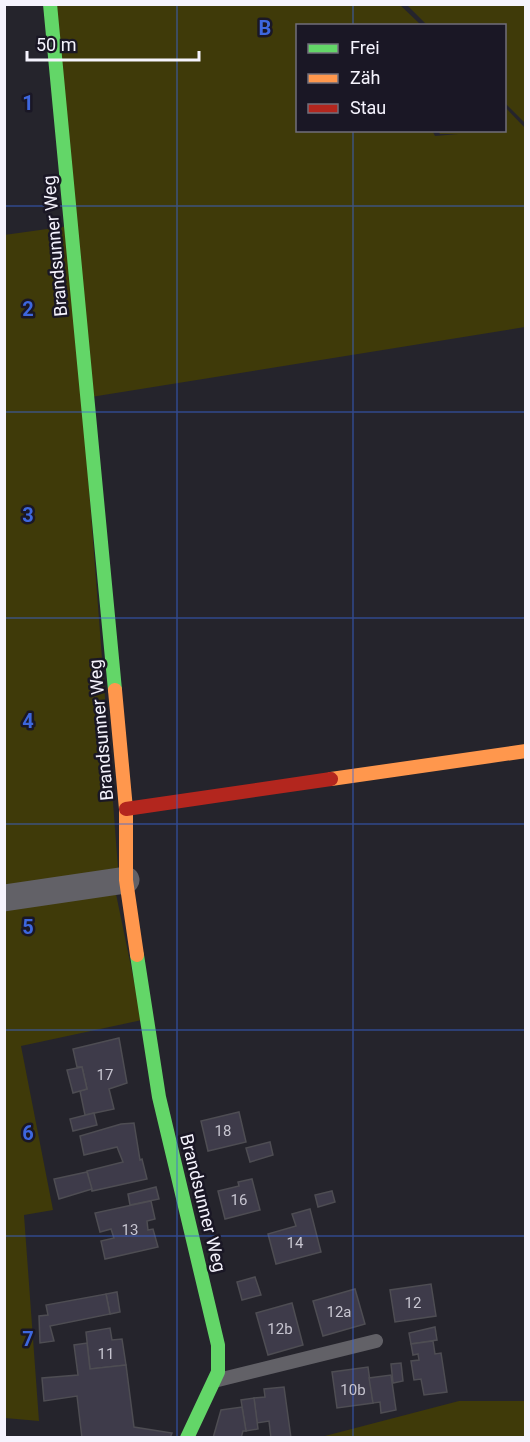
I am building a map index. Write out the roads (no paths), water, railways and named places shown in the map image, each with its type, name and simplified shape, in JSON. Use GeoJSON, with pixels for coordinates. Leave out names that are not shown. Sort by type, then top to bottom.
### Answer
{"type":"FeatureCollection","features":[{"type":"Feature","properties":{"kind":"street","name":"Brandsunner Weg"},"geometry":{"type":"LineString","coordinates":[[50,4],[126,809],[126,880],[159,1097],[218,1345],[218,1372],[187,1437]]}},
{"type":"Feature","properties":{"kind":"street"},"geometry":{"type":"LineString","coordinates":[[126,809],[525,751]]}},
{"type":"Feature","properties":{"kind":"street"},"geometry":{"type":"LineString","coordinates":[[4,898],[126,880]]}},
{"type":"Feature","properties":{"kind":"lane"},"geometry":{"type":"LineString","coordinates":[[214,1380],[376,1341]]}}]}
